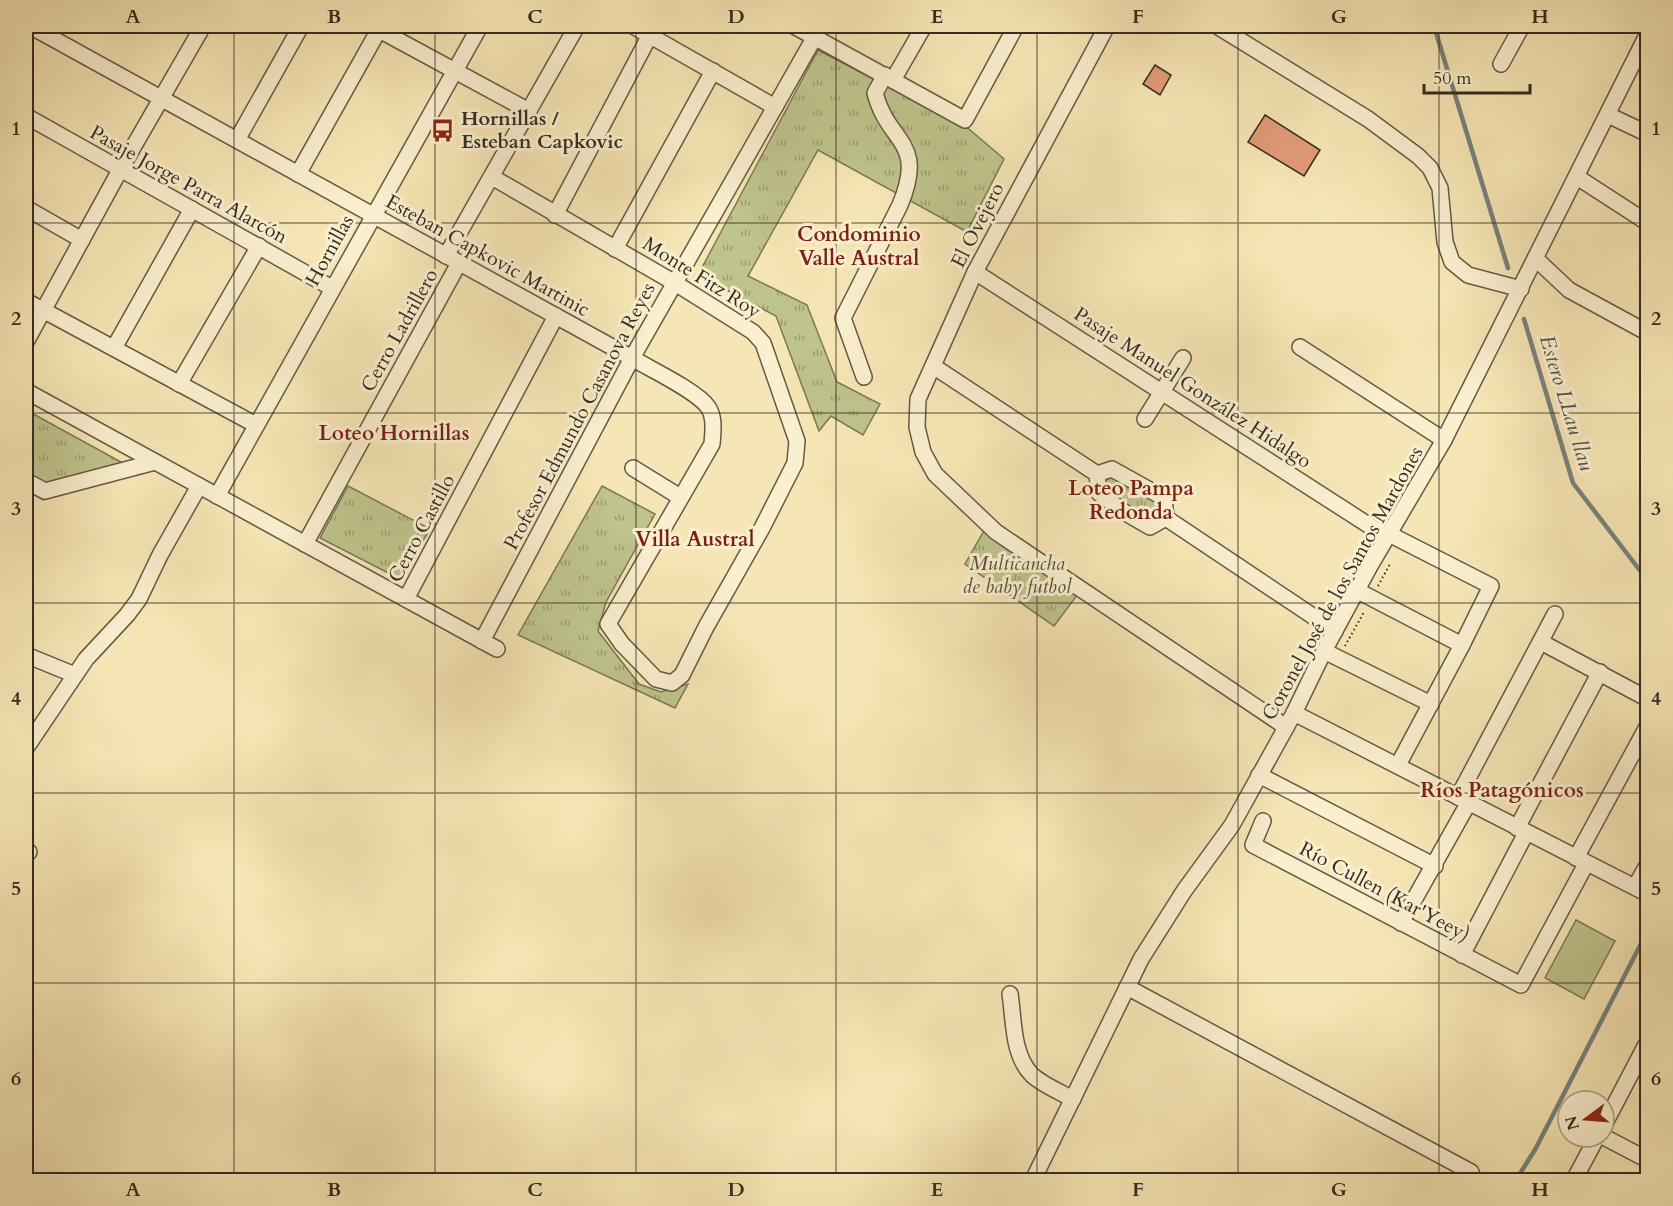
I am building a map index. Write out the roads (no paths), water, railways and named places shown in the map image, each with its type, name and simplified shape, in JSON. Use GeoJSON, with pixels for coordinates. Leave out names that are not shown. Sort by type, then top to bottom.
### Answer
{"type":"FeatureCollection","features":[{"type":"Feature","properties":{"kind":"street","name":"Esteban Capkovic Martinic"},"geometry":{"type":"LineString","coordinates":[[30,26],[47,29],[163,99],[632,358],[695,395],[709,407],[714,426],[712,444],[608,624]]}},
{"type":"Feature","properties":{"kind":"street"},"geometry":{"type":"LineString","coordinates":[[26,342],[120,170],[203,26]]}},
{"type":"Feature","properties":{"kind":"street"},"geometry":{"type":"LineString","coordinates":[[237,140],[301,26]]}},
{"type":"Feature","properties":{"kind":"street","name":"Hornillas"},"geometry":{"type":"LineString","coordinates":[[218,496],[480,26]]}},
{"type":"Feature","properties":{"kind":"street","name":"Cerro Ladrillero"},"geometry":{"type":"LineString","coordinates":[[305,544],[453,260],[492,177],[577,26]]}},
{"type":"Feature","properties":{"kind":"street"},"geometry":{"type":"LineString","coordinates":[[633,26],[775,107]]}},
{"type":"Feature","properties":{"kind":"street"},"geometry":{"type":"LineString","coordinates":[[794,26],[818,31],[889,78],[965,120],[1016,26]]}},
{"type":"Feature","properties":{"kind":"street"},"geometry":{"type":"LineString","coordinates":[[864,376],[843,318],[900,205],[909,175],[909,159],[904,144],[879,108],[875,93],[889,78],[924,26]]}},
{"type":"Feature","properties":{"kind":"street","name":"El Ovejero"},"geometry":{"type":"LineString","coordinates":[[1107,26],[975,272],[918,399],[917,427],[923,452],[935,474],[996,532],[1286,728]]}},
{"type":"Feature","properties":{"kind":"street"},"geometry":{"type":"LineString","coordinates":[[1217,26],[1368,119],[1418,156],[1430,168],[1440,188],[1445,242],[1452,262],[1468,275],[1521,289]]}},
{"type":"Feature","properties":{"kind":"street"},"geometry":{"type":"LineString","coordinates":[[1501,64],[1522,26]]}},
{"type":"Feature","properties":{"kind":"street"},"geometry":{"type":"LineString","coordinates":[[298,174],[378,27],[529,111]]}},
{"type":"Feature","properties":{"kind":"street","name":"Profesor Edmundo Casanova Reyes"},"geometry":{"type":"LineString","coordinates":[[482,641],[632,358],[818,31]]}},
{"type":"Feature","properties":{"kind":"street","name":"Coronel José de los Santos Mardones"},"geometry":{"type":"LineString","coordinates":[[1033,1180],[1141,959],[1184,891],[1232,825],[1388,535],[1421,483],[1521,289],[1647,33]]}},
{"type":"Feature","properties":{"kind":"street"},"geometry":{"type":"LineString","coordinates":[[555,215],[650,35]]}},
{"type":"Feature","properties":{"kind":"street"},"geometry":{"type":"LineString","coordinates":[[615,249],[713,71]]}},
{"type":"Feature","properties":{"kind":"street"},"geometry":{"type":"LineString","coordinates":[[1608,115],[1647,134]]}},
{"type":"Feature","properties":{"kind":"street","name":"Pasaje Jorge Parra Alarcón"},"geometry":{"type":"LineString","coordinates":[[26,116],[333,288]]}},
{"type":"Feature","properties":{"kind":"street","name":"Monte Fitz Roy"},"geometry":{"type":"LineString","coordinates":[[492,177],[675,283],[753,332],[764,343],[797,441],[795,463],[682,675],[672,683],[656,678],[622,644],[608,624]]}},
{"type":"Feature","properties":{"kind":"street"},"geometry":{"type":"LineString","coordinates":[[1576,177],[1647,223]]}},
{"type":"Feature","properties":{"kind":"street"},"geometry":{"type":"LineString","coordinates":[[26,208],[82,240]]}},
{"type":"Feature","properties":{"kind":"street"},"geometry":{"type":"LineString","coordinates":[[114,348],[192,209]]}},
{"type":"Feature","properties":{"kind":"street"},"geometry":{"type":"LineString","coordinates":[[179,384],[259,246]]}},
{"type":"Feature","properties":{"kind":"street"},"geometry":{"type":"LineString","coordinates":[[1536,259],[1569,290],[1647,333]]}},
{"type":"Feature","properties":{"kind":"street","name":"Pasaje Manuel González Hidalgo"},"geometry":{"type":"LineString","coordinates":[[975,272],[1388,535],[1491,586],[1462,645]]}},
{"type":"Feature","properties":{"kind":"street"},"geometry":{"type":"LineString","coordinates":[[26,301],[256,425]]}},
{"type":"Feature","properties":{"kind":"street","name":"Cerro Castillo"},"geometry":{"type":"LineString","coordinates":[[406,599],[556,316]]}},
{"type":"Feature","properties":{"kind":"street"},"geometry":{"type":"LineString","coordinates":[[1300,347],[1444,440]]}},
{"type":"Feature","properties":{"kind":"street"},"geometry":{"type":"LineString","coordinates":[[1145,419],[1183,358]]}},
{"type":"Feature","properties":{"kind":"street"},"geometry":{"type":"LineString","coordinates":[[933,366],[1097,474]]}},
{"type":"Feature","properties":{"kind":"street"},"geometry":{"type":"LineString","coordinates":[[26,391],[497,649]]}},
{"type":"Feature","properties":{"kind":"street"},"geometry":{"type":"LineString","coordinates":[[26,481],[45,491],[155,462]]}},
{"type":"Feature","properties":{"kind":"street"},"geometry":{"type":"LineString","coordinates":[[633,468],[680,497]]}},
{"type":"Feature","properties":{"kind":"street"},"geometry":{"type":"LineString","coordinates":[[1097,474],[1113,469],[1164,498],[1166,518]]}},
{"type":"Feature","properties":{"kind":"street"},"geometry":{"type":"LineString","coordinates":[[1097,474],[1099,493],[1124,512],[1150,527],[1166,518]]}},
{"type":"Feature","properties":{"kind":"street"},"geometry":{"type":"LineString","coordinates":[[26,748],[86,659],[139,599],[199,486]]}},
{"type":"Feature","properties":{"kind":"street"},"geometry":{"type":"LineString","coordinates":[[1166,518],[1335,631]]}},
{"type":"Feature","properties":{"kind":"street"},"geometry":{"type":"LineString","coordinates":[[1358,591],[1462,645],[1398,765]]}},
{"type":"Feature","properties":{"kind":"street"},"geometry":{"type":"LineString","coordinates":[[1401,923],[1435,866],[1463,800],[1556,614]]}},
{"type":"Feature","properties":{"kind":"street"},"geometry":{"type":"LineString","coordinates":[[1541,642],[1647,699]]}},
{"type":"Feature","properties":{"kind":"street"},"geometry":{"type":"LineString","coordinates":[[1324,651],[1431,704]]}},
{"type":"Feature","properties":{"kind":"street"},"geometry":{"type":"LineString","coordinates":[[26,655],[75,675]]}},
{"type":"Feature","properties":{"kind":"street"},"geometry":{"type":"LineString","coordinates":[[1462,955],[1600,672]]}},
{"type":"Feature","properties":{"kind":"street"},"geometry":{"type":"LineString","coordinates":[[1294,713],[1641,891],[1647,864]]}},
{"type":"Feature","properties":{"kind":"street"},"geometry":{"type":"LineString","coordinates":[[1581,861],[1647,725]]}},
{"type":"Feature","properties":{"kind":"street"},"geometry":{"type":"LineString","coordinates":[[1259,775],[1435,866]]}},
{"type":"Feature","properties":{"kind":"street","name":"Río Cullen (Kar'Yeey)"},"geometry":{"type":"LineString","coordinates":[[1263,821],[1253,845],[1521,985],[1581,861]]}},
{"type":"Feature","properties":{"kind":"street"},"geometry":{"type":"LineString","coordinates":[[1127,987],[1471,1172]]}},
{"type":"Feature","properties":{"kind":"street"},"geometry":{"type":"LineString","coordinates":[[1010,994],[1018,1050],[1025,1066],[1039,1080],[1073,1099]]}},
{"type":"Feature","properties":{"kind":"street"},"geometry":{"type":"LineString","coordinates":[[1616,1105],[1643,1059],[1647,1041]]}},
{"type":"Feature","properties":{"kind":"street"},"geometry":{"type":"LineString","coordinates":[[1616,1143],[1647,1160]]}},
{"type":"Feature","properties":{"kind":"street"},"geometry":{"type":"LineString","coordinates":[[1574,1180],[1591,1149]]}},
{"type":"Feature","properties":{"kind":"waterway","name":"Estero LLau llau"},"geometry":{"type":"LineString","coordinates":[[1434,26],[1508,268]]}},
{"type":"Feature","properties":{"kind":"waterway","name":"Estero LLau llau"},"geometry":{"type":"LineString","coordinates":[[1524,319],[1573,483],[1648,581]]}},
{"type":"Feature","properties":{"kind":"waterway","name":"Estero LLau llau"},"geometry":{"type":"LineString","coordinates":[[1516,1180],[1536,1148],[1648,930]]}},
{"type":"Feature","properties":{"kind":"place","name":"Hornillas / Esteban Capkovic"},"geometry":{"type":"Point","coordinates":[443,130]}},
{"type":"Feature","properties":{"kind":"district","name":"Condominio Valle Austral"},"geometry":{"type":"Point","coordinates":[859,246]}},
{"type":"Feature","properties":{"kind":"district","name":"Loteo Hornillas"},"geometry":{"type":"Point","coordinates":[394,433]}},
{"type":"Feature","properties":{"kind":"district","name":"Loteo Pampa Redonda"},"geometry":{"type":"Point","coordinates":[1131,500]}},
{"type":"Feature","properties":{"kind":"district","name":"Villa Austral"},"geometry":{"type":"Point","coordinates":[695,539]}},
{"type":"Feature","properties":{"kind":"district","name":"Ríos Patagónicos"},"geometry":{"type":"Point","coordinates":[1502,790]}},
{"type":"Feature","properties":{"kind":"park label","name":"Multicancha de baby futbol"},"geometry":{"type":"Point","coordinates":[1017,574]}}]}
